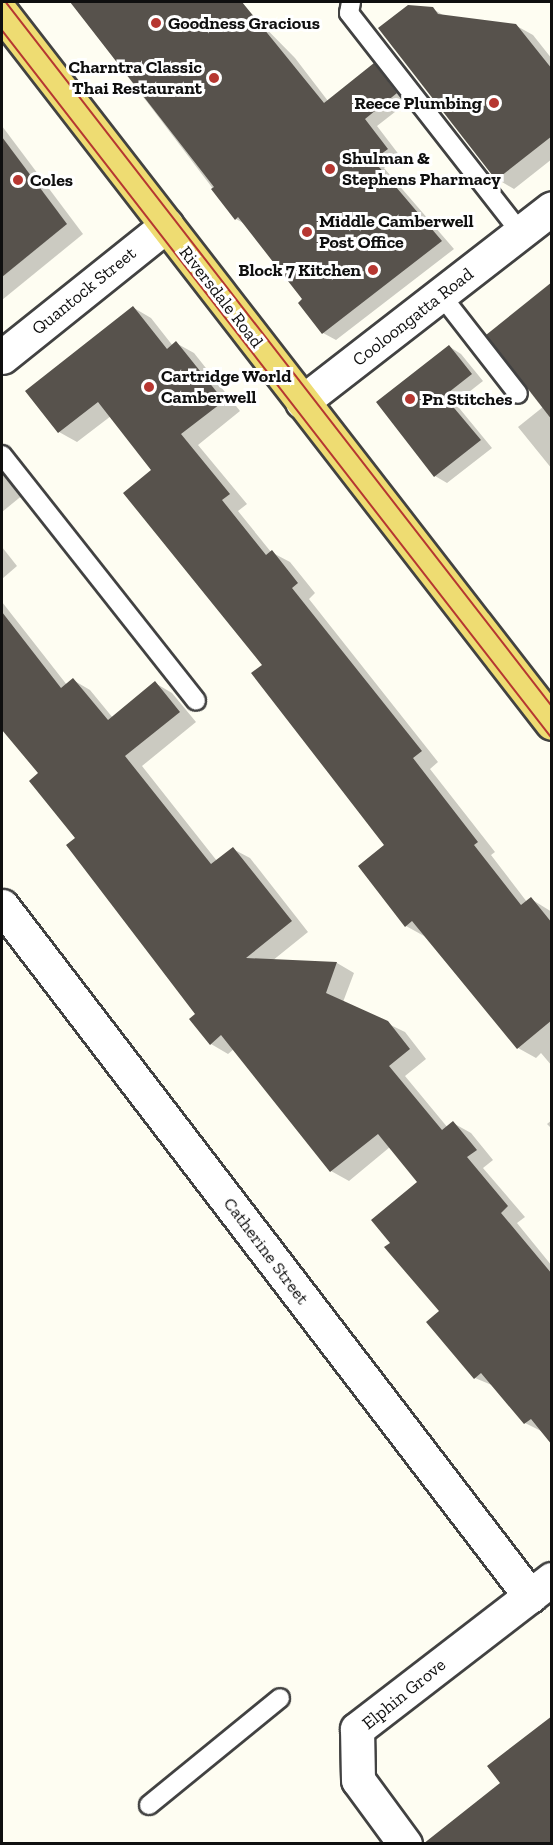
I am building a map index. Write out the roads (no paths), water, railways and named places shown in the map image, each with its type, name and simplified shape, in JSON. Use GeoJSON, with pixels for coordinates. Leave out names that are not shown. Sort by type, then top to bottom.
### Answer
{"type":"FeatureCollection","features":[{"type":"Feature","properties":{"kind":"main road","name":"Riversdale Road"},"geometry":{"type":"LineString","coordinates":[[2,13],[552,723]]}},
{"type":"Feature","properties":{"kind":"street","name":"Cooloongatta Road"},"geometry":{"type":"LineString","coordinates":[[302,402],[552,208]]}},
{"type":"Feature","properties":{"kind":"street","name":"Quantock Street"},"geometry":{"type":"LineString","coordinates":[[2,357],[167,225]]}},
{"type":"Feature","properties":{"kind":"street","name":"Catherine Street"},"geometry":{"type":"LineString","coordinates":[[2,906],[541,1587]]}},
{"type":"Feature","properties":{"kind":"street","name":"Elphin Grove"},"geometry":{"type":"LineString","coordinates":[[405,1844],[358,1780],[357,1729],[541,1587]]}},
{"type":"Feature","properties":{"kind":"lane"},"geometry":{"type":"LineString","coordinates":[[351,2],[349,13],[520,232]]}},
{"type":"Feature","properties":{"kind":"lane"},"geometry":{"type":"LineString","coordinates":[[441,295],[518,394]]}},
{"type":"Feature","properties":{"kind":"lane"},"geometry":{"type":"LineString","coordinates":[[2,455],[196,701]]}},
{"type":"Feature","properties":{"kind":"lane"},"geometry":{"type":"LineString","coordinates":[[149,1805],[280,1698]]}},
{"type":"Feature","properties":{"kind":"tram line"},"geometry":{"type":"LineString","coordinates":[[6,2],[552,706]]}},
{"type":"Feature","properties":{"kind":"tram line"},"geometry":{"type":"LineString","coordinates":[[2,30],[552,738]]}},
{"type":"Feature","properties":{"kind":"place","name":"Goodness Gracious"},"geometry":{"type":"Point","coordinates":[156,23]}},
{"type":"Feature","properties":{"kind":"place","name":"Charntra Classic Thai Restaurant"},"geometry":{"type":"Point","coordinates":[214,78]}},
{"type":"Feature","properties":{"kind":"place","name":"Reece Plumbing"},"geometry":{"type":"Point","coordinates":[494,103]}},
{"type":"Feature","properties":{"kind":"place","name":"Shulman & Stephens Pharmacy"},"geometry":{"type":"Point","coordinates":[330,169]}},
{"type":"Feature","properties":{"kind":"place","name":"Coles"},"geometry":{"type":"Point","coordinates":[18,180]}},
{"type":"Feature","properties":{"kind":"place","name":"Middle Camberwell Post Office"},"geometry":{"type":"Point","coordinates":[307,232]}},
{"type":"Feature","properties":{"kind":"place","name":"Block 7 Kitchen"},"geometry":{"type":"Point","coordinates":[373,270]}},
{"type":"Feature","properties":{"kind":"place","name":"Cartridge World Camberwell"},"geometry":{"type":"Point","coordinates":[149,387]}},
{"type":"Feature","properties":{"kind":"place","name":"Pn Stitches"},"geometry":{"type":"Point","coordinates":[410,399]}}]}
